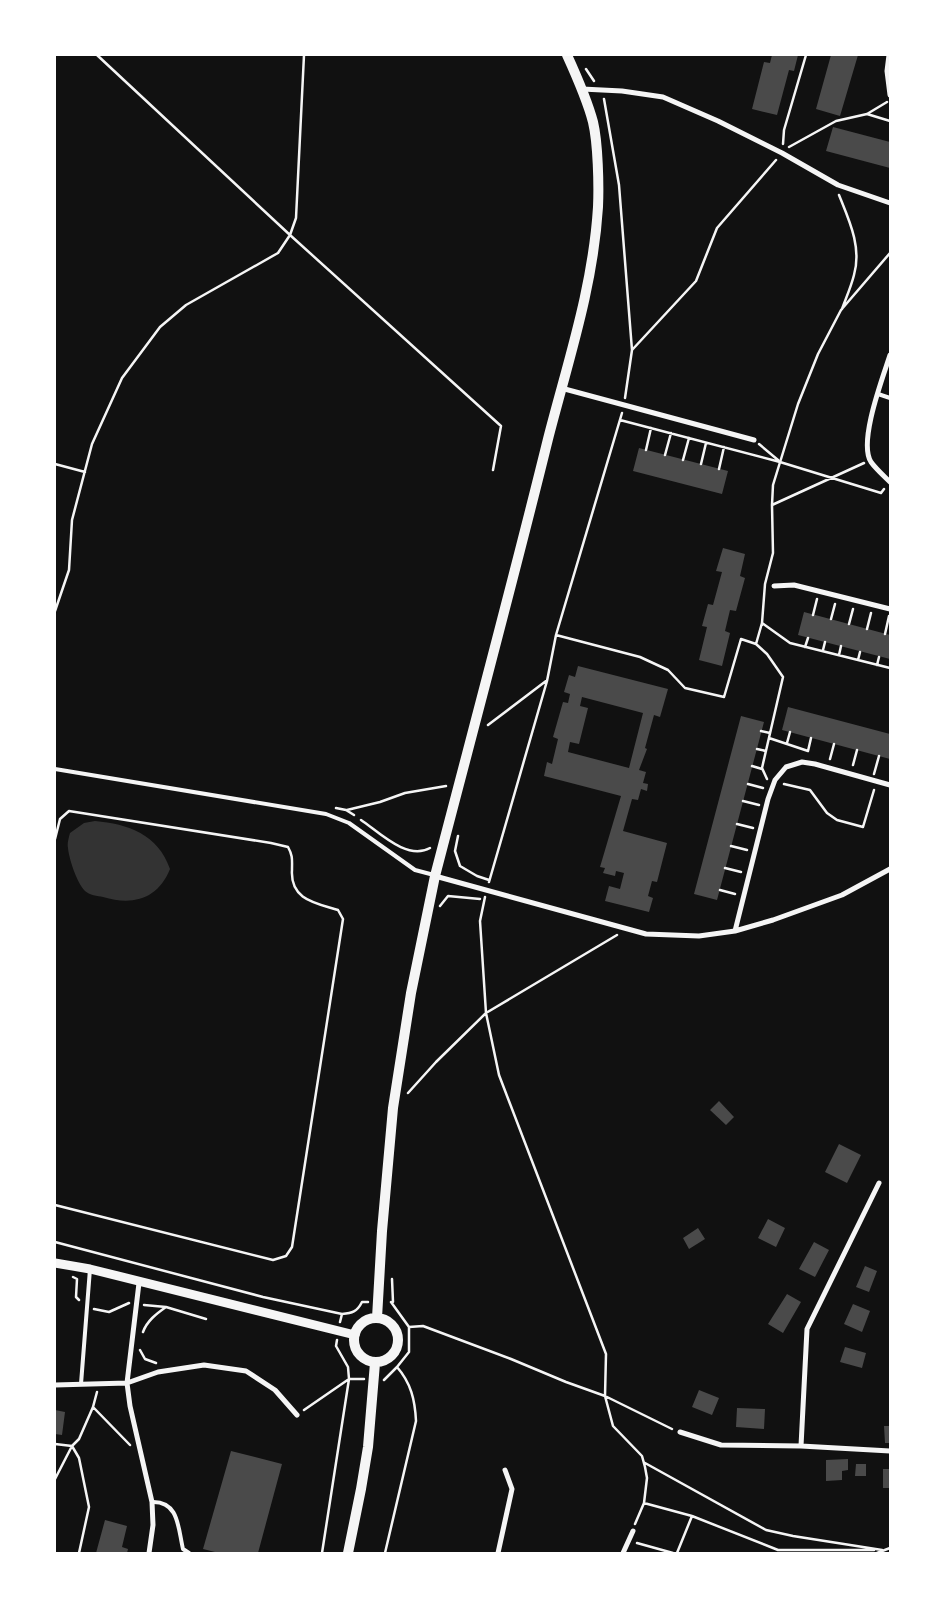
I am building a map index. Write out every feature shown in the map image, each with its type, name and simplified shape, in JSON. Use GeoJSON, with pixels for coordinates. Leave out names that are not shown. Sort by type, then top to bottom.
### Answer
{"type":"FeatureCollection","features":[{"type":"Feature","properties":{"kind":"main road"},"geometry":{"type":"LineString","coordinates":[[377,1318],[382,1231],[393,1108],[411,993],[435,876],[517,565],[561,388],[581,318],[595,246],[598,205],[594,125],[582,88],[567,55]]}},
{"type":"Feature","properties":{"kind":"main road"},"geometry":{"type":"LineString","coordinates":[[377,1318],[390,1323],[395,1328],[399,1342],[394,1354],[382,1362],[375,1363],[367,1361],[361,1356],[356,1350],[354,1343],[355,1335],[363,1323],[377,1318]]}},
{"type":"Feature","properties":{"kind":"main road"},"geometry":{"type":"LineString","coordinates":[[348,1553],[368,1447],[375,1363]]}},
{"type":"Feature","properties":{"kind":"street"},"geometry":{"type":"LineString","coordinates":[[889,55],[887,71],[890,95]]}},
{"type":"Feature","properties":{"kind":"street"},"geometry":{"type":"LineString","coordinates":[[582,88],[663,97],[718,121],[782,153],[838,185],[890,203]]}},
{"type":"Feature","properties":{"kind":"street"},"geometry":{"type":"LineString","coordinates":[[890,355],[870,421],[868,449],[870,461],[890,482]]}},
{"type":"Feature","properties":{"kind":"street"},"geometry":{"type":"LineString","coordinates":[[561,388],[754,440]]}},
{"type":"Feature","properties":{"kind":"street"},"geometry":{"type":"LineString","coordinates":[[774,586],[794,585],[890,609]]}},
{"type":"Feature","properties":{"kind":"street"},"geometry":{"type":"LineString","coordinates":[[735,931],[771,790],[786,767],[805,762],[890,785]]}},
{"type":"Feature","properties":{"kind":"street"},"geometry":{"type":"LineString","coordinates":[[435,876],[646,934],[699,936],[735,931],[773,920],[842,894],[890,869]]}},
{"type":"Feature","properties":{"kind":"street"},"geometry":{"type":"LineString","coordinates":[[801,1446],[807,1328],[879,1183]]}},
{"type":"Feature","properties":{"kind":"street"},"geometry":{"type":"LineString","coordinates":[[55,1263],[90,1269],[139,1283],[355,1335]]}},
{"type":"Feature","properties":{"kind":"street"},"geometry":{"type":"LineString","coordinates":[[139,1283],[128,1383],[130,1406],[152,1502],[153,1525],[149,1553]]}},
{"type":"Feature","properties":{"kind":"street"},"geometry":{"type":"LineString","coordinates":[[55,1385],[128,1383],[158,1372],[204,1365],[246,1371],[275,1390],[296,1415]]}},
{"type":"Feature","properties":{"kind":"street"},"geometry":{"type":"LineString","coordinates":[[680,1432],[721,1445],[801,1446],[890,1452]]}},
{"type":"Feature","properties":{"kind":"street"},"geometry":{"type":"LineString","coordinates":[[498,1553],[512,1489],[505,1470]]}},
{"type":"Feature","properties":{"kind":"street"},"geometry":{"type":"LineString","coordinates":[[623,1553],[633,1531]]}},
{"type":"Feature","properties":{"kind":"lane"},"geometry":{"type":"LineString","coordinates":[[878,394],[890,398]]}},
{"type":"Feature","properties":{"kind":"lane"},"geometry":{"type":"LineString","coordinates":[[55,770],[326,814],[349,823],[415,870],[435,876]]}},
{"type":"Feature","properties":{"kind":"lane"},"geometry":{"type":"LineString","coordinates":[[81,1384],[90,1269]]}},
{"type":"Feature","properties":{"kind":"lane"},"geometry":{"type":"LineString","coordinates":[[152,1502],[161,1502],[170,1507],[176,1517],[183,1549],[189,1553]]}},
{"type":"Feature","properties":{"kind":"path"},"geometry":{"type":"LineString","coordinates":[[98,55],[290,235],[501,426],[493,470]]}},
{"type":"Feature","properties":{"kind":"path"},"geometry":{"type":"LineString","coordinates":[[55,611],[69,570],[72,520],[92,444],[122,378],[160,327],[186,305],[278,253],[290,235],[296,218],[304,55]]}},
{"type":"Feature","properties":{"kind":"path"},"geometry":{"type":"LineString","coordinates":[[782,153],[784,130],[806,55]]}},
{"type":"Feature","properties":{"kind":"path"},"geometry":{"type":"LineString","coordinates":[[582,62],[601,91],[606,104],[619,186],[632,350],[624,406],[556,635],[547,680],[489,880],[480,921],[486,1013],[499,1075],[606,1354],[605,1396],[613,1426],[642,1456],[644,1462],[647,1478],[644,1503],[633,1531]]}},
{"type":"Feature","properties":{"kind":"path"},"geometry":{"type":"LineString","coordinates":[[632,350],[696,281],[717,228],[782,153],[836,120],[867,114],[890,100]]}},
{"type":"Feature","properties":{"kind":"path"},"geometry":{"type":"LineString","coordinates":[[867,114],[890,121]]}},
{"type":"Feature","properties":{"kind":"path"},"geometry":{"type":"LineString","coordinates":[[756,644],[762,623],[764,584],[773,553],[772,505],[774,485],[780,462],[798,404],[818,354],[841,310],[854,276],[856,245],[838,192],[838,185]]}},
{"type":"Feature","properties":{"kind":"path"},"geometry":{"type":"LineString","coordinates":[[841,310],[890,253]]}},
{"type":"Feature","properties":{"kind":"path"},"geometry":{"type":"LineString","coordinates":[[620,420],[780,462],[882,493],[890,482]]}},
{"type":"Feature","properties":{"kind":"path"},"geometry":{"type":"LineString","coordinates":[[646,450],[651,428]]}},
{"type":"Feature","properties":{"kind":"path"},"geometry":{"type":"LineString","coordinates":[[666,455],[671,433]]}},
{"type":"Feature","properties":{"kind":"path"},"geometry":{"type":"LineString","coordinates":[[683,460],[689,438]]}},
{"type":"Feature","properties":{"kind":"path"},"geometry":{"type":"LineString","coordinates":[[754,440],[780,462]]}},
{"type":"Feature","properties":{"kind":"path"},"geometry":{"type":"LineString","coordinates":[[701,464],[706,442]]}},
{"type":"Feature","properties":{"kind":"path"},"geometry":{"type":"LineString","coordinates":[[719,469],[724,447]]}},
{"type":"Feature","properties":{"kind":"path"},"geometry":{"type":"LineString","coordinates":[[772,505],[870,461]]}},
{"type":"Feature","properties":{"kind":"path"},"geometry":{"type":"LineString","coordinates":[[55,464],[86,472]]}},
{"type":"Feature","properties":{"kind":"path"},"geometry":{"type":"LineString","coordinates":[[813,615],[819,591]]}},
{"type":"Feature","properties":{"kind":"path"},"geometry":{"type":"LineString","coordinates":[[831,619],[838,596]]}},
{"type":"Feature","properties":{"kind":"path"},"geometry":{"type":"LineString","coordinates":[[849,624],[855,600]]}},
{"type":"Feature","properties":{"kind":"path"},"geometry":{"type":"LineString","coordinates":[[867,629],[874,605]]}},
{"type":"Feature","properties":{"kind":"path"},"geometry":{"type":"LineString","coordinates":[[885,634],[890,614]]}},
{"type":"Feature","properties":{"kind":"path"},"geometry":{"type":"LineString","coordinates":[[762,623],[790,643],[890,668]]}},
{"type":"Feature","properties":{"kind":"path"},"geometry":{"type":"LineString","coordinates":[[556,635],[640,656],[668,670],[685,688],[724,697],[740,639],[756,644],[767,654],[783,677],[762,768],[768,781],[810,790],[826,813],[837,820],[863,827],[879,756]]}},
{"type":"Feature","properties":{"kind":"path"},"geometry":{"type":"LineString","coordinates":[[805,647],[808,638]]}},
{"type":"Feature","properties":{"kind":"path"},"geometry":{"type":"LineString","coordinates":[[822,651],[825,642]]}},
{"type":"Feature","properties":{"kind":"path"},"geometry":{"type":"LineString","coordinates":[[839,655],[841,646]]}},
{"type":"Feature","properties":{"kind":"path"},"geometry":{"type":"LineString","coordinates":[[858,660],[860,652]]}},
{"type":"Feature","properties":{"kind":"path"},"geometry":{"type":"LineString","coordinates":[[877,665],[879,657]]}},
{"type":"Feature","properties":{"kind":"path"},"geometry":{"type":"LineString","coordinates":[[488,725],[547,680]]}},
{"type":"Feature","properties":{"kind":"path"},"geometry":{"type":"LineString","coordinates":[[761,731],[770,733]]}},
{"type":"Feature","properties":{"kind":"path"},"geometry":{"type":"LineString","coordinates":[[787,743],[790,732]]}},
{"type":"Feature","properties":{"kind":"path"},"geometry":{"type":"LineString","coordinates":[[769,738],[808,751]]}},
{"type":"Feature","properties":{"kind":"path"},"geometry":{"type":"LineString","coordinates":[[805,762],[811,738]]}},
{"type":"Feature","properties":{"kind":"path"},"geometry":{"type":"LineString","coordinates":[[828,769],[834,744]]}},
{"type":"Feature","properties":{"kind":"path"},"geometry":{"type":"LineString","coordinates":[[757,748],[766,751]]}},
{"type":"Feature","properties":{"kind":"path"},"geometry":{"type":"LineString","coordinates":[[850,775],[857,750]]}},
{"type":"Feature","properties":{"kind":"path"},"geometry":{"type":"LineString","coordinates":[[752,766],[762,768]]}},
{"type":"Feature","properties":{"kind":"path"},"geometry":{"type":"LineString","coordinates":[[748,784],[771,790]]}},
{"type":"Feature","properties":{"kind":"path"},"geometry":{"type":"LineString","coordinates":[[346,810],[380,802],[405,793],[446,786]]}},
{"type":"Feature","properties":{"kind":"path"},"geometry":{"type":"LineString","coordinates":[[743,800],[766,807]]}},
{"type":"Feature","properties":{"kind":"path"},"geometry":{"type":"LineString","coordinates":[[55,839],[60,819],[69,811],[272,842],[288,847],[293,855],[291,872],[293,885],[305,900],[338,910],[344,919],[292,1247],[286,1256],[272,1260],[55,1205]]}},
{"type":"Feature","properties":{"kind":"path"},"geometry":{"type":"LineString","coordinates":[[737,824],[761,830]]}},
{"type":"Feature","properties":{"kind":"path"},"geometry":{"type":"LineString","coordinates":[[459,832],[455,851],[460,866],[477,876],[489,880]]}},
{"type":"Feature","properties":{"kind":"path"},"geometry":{"type":"LineString","coordinates":[[731,846],[755,852]]}},
{"type":"Feature","properties":{"kind":"path"},"geometry":{"type":"LineString","coordinates":[[726,868],[749,874]]}},
{"type":"Feature","properties":{"kind":"path"},"geometry":{"type":"LineString","coordinates":[[720,890],[744,896]]}},
{"type":"Feature","properties":{"kind":"path"},"geometry":{"type":"LineString","coordinates":[[436,911],[448,896],[484,899]]}},
{"type":"Feature","properties":{"kind":"path"},"geometry":{"type":"LineString","coordinates":[[405,1088],[403,1097],[486,1013],[627,929]]}},
{"type":"Feature","properties":{"kind":"path"},"geometry":{"type":"LineString","coordinates":[[55,1242],[254,1294],[342,1314],[358,1310],[362,1302],[393,1302]]}},
{"type":"Feature","properties":{"kind":"path"},"geometry":{"type":"LineString","coordinates":[[75,1267],[73,1278],[77,1279],[76,1297],[87,1308],[109,1312],[128,1303],[166,1307],[206,1319]]}},
{"type":"Feature","properties":{"kind":"path"},"geometry":{"type":"LineString","coordinates":[[385,1553],[416,1421],[415,1404],[411,1388],[406,1377],[397,1367],[409,1352],[409,1327],[393,1302],[392,1276]]}},
{"type":"Feature","properties":{"kind":"path"},"geometry":{"type":"LineString","coordinates":[[141,1337],[146,1324],[166,1307]]}},
{"type":"Feature","properties":{"kind":"path"},"geometry":{"type":"LineString","coordinates":[[322,1553],[349,1379],[348,1367],[336,1346],[342,1314]]}},
{"type":"Feature","properties":{"kind":"path"},"geometry":{"type":"LineString","coordinates":[[409,1327],[423,1326],[511,1359],[605,1396],[680,1432]]}},
{"type":"Feature","properties":{"kind":"path"},"geometry":{"type":"LineString","coordinates":[[140,1344],[140,1351],[145,1359],[156,1364],[158,1372]]}},
{"type":"Feature","properties":{"kind":"path"},"geometry":{"type":"LineString","coordinates":[[296,1415],[349,1379]]}},
{"type":"Feature","properties":{"kind":"path"},"geometry":{"type":"LineString","coordinates":[[55,1480],[72,1446],[79,1439],[93,1407],[99,1384]]}},
{"type":"Feature","properties":{"kind":"path"},"geometry":{"type":"LineString","coordinates":[[93,1407],[142,1457]]}},
{"type":"Feature","properties":{"kind":"path"},"geometry":{"type":"LineString","coordinates":[[55,1444],[72,1446]]}},
{"type":"Feature","properties":{"kind":"path"},"geometry":{"type":"LineString","coordinates":[[72,1446],[79,1458],[89,1507],[79,1553]]}},
{"type":"Feature","properties":{"kind":"path"},"geometry":{"type":"LineString","coordinates":[[644,1462],[766,1530],[882,1550]]}},
{"type":"Feature","properties":{"kind":"path"},"geometry":{"type":"LineString","coordinates":[[644,1503],[692,1516],[778,1550],[882,1550],[890,1548]]}},
{"type":"Feature","properties":{"kind":"path"},"geometry":{"type":"LineString","coordinates":[[677,1553],[692,1516]]}},
{"type":"Feature","properties":{"kind":"path"},"geometry":{"type":"LineString","coordinates":[[628,1541],[673,1553]]}},
{"type":"Feature","properties":{"kind":"path"},"geometry":{"type":"LineString","coordinates":[[877,1553],[882,1550]]}},
{"type":"Feature","properties":{"kind":"shaded area"},"geometry":{"type":"Polygon","coordinates":[[[95,821],[130,828],[150,839],[158,847],[170,869],[159,887],[143,898],[124,901],[94,895],[85,891],[74,871],[68,842],[70,833],[84,823],[95,821]]]}},
{"type":"Feature","properties":{"kind":"building"},"geometry":{"type":"Polygon","coordinates":[[[772,55],[798,55],[794,71],[789,70],[777,115],[752,109],[764,62],[770,63],[772,55]]]}},
{"type":"Feature","properties":{"kind":"building"},"geometry":{"type":"Polygon","coordinates":[[[831,55],[858,55],[840,116],[816,109],[831,55]]]}},
{"type":"Feature","properties":{"kind":"building"},"geometry":{"type":"Polygon","coordinates":[[[833,127],[890,142],[890,168],[826,151],[833,127]]]}},
{"type":"Feature","properties":{"kind":"building"},"geometry":{"type":"Polygon","coordinates":[[[639,448],[728,471],[722,494],[633,471],[639,448]]]}},
{"type":"Feature","properties":{"kind":"building"},"geometry":{"type":"Polygon","coordinates":[[[723,548],[745,554],[740,576],[745,578],[736,611],[730,610],[725,631],[730,633],[722,666],[699,660],[707,627],[702,626],[708,604],[713,605],[722,572],[716,571],[723,548]]]}},
{"type":"Feature","properties":{"kind":"building"},"geometry":{"type":"Polygon","coordinates":[[[804,612],[890,635],[890,659],[798,635],[804,612]]]}},
{"type":"Feature","properties":{"kind":"building"},"geometry":{"type":"Polygon","coordinates":[[[578,666],[668,689],[660,717],[654,715],[645,748],[647,749],[639,770],[646,772],[643,783],[648,784],[647,791],[641,789],[638,800],[632,799],[623,831],[667,843],[657,882],[652,881],[648,896],[653,898],[649,912],[605,901],[609,886],[620,889],[624,873],[616,871],[615,876],[603,873],[605,868],[600,867],[621,796],[544,776],[547,762],[552,764],[558,739],[553,737],[563,702],[568,703],[570,694],[564,692],[569,675],[575,677],[578,666]],[[582,697],[580,706],[588,708],[579,744],[570,742],[568,752],[629,768],[643,713],[582,697]]]}},
{"type":"Feature","properties":{"kind":"building"},"geometry":{"type":"Polygon","coordinates":[[[788,707],[890,734],[890,759],[782,730],[788,707]]]}},
{"type":"Feature","properties":{"kind":"building"},"geometry":{"type":"Polygon","coordinates":[[[741,716],[764,722],[717,900],[694,894],[741,716]]]}},
{"type":"Feature","properties":{"kind":"building"},"geometry":{"type":"Polygon","coordinates":[[[719,1101],[734,1117],[726,1125],[710,1110],[719,1101]]]}},
{"type":"Feature","properties":{"kind":"building"},"geometry":{"type":"Polygon","coordinates":[[[839,1144],[861,1155],[847,1183],[825,1172],[839,1144]]]}},
{"type":"Feature","properties":{"kind":"building"},"geometry":{"type":"Polygon","coordinates":[[[768,1219],[785,1228],[776,1247],[758,1238],[768,1219]]]}},
{"type":"Feature","properties":{"kind":"building"},"geometry":{"type":"Polygon","coordinates":[[[698,1228],[705,1239],[689,1249],[683,1238],[698,1228]]]}},
{"type":"Feature","properties":{"kind":"building"},"geometry":{"type":"Polygon","coordinates":[[[814,1242],[829,1250],[815,1277],[799,1269],[814,1242]]]}},
{"type":"Feature","properties":{"kind":"building"},"geometry":{"type":"Polygon","coordinates":[[[865,1266],[877,1271],[869,1292],[856,1287],[865,1266]]]}},
{"type":"Feature","properties":{"kind":"building"},"geometry":{"type":"Polygon","coordinates":[[[787,1294],[801,1302],[783,1333],[768,1324],[787,1294]]]}},
{"type":"Feature","properties":{"kind":"building"},"geometry":{"type":"Polygon","coordinates":[[[853,1304],[870,1311],[862,1332],[844,1324],[853,1304]]]}},
{"type":"Feature","properties":{"kind":"building"},"geometry":{"type":"Polygon","coordinates":[[[845,1347],[866,1353],[862,1368],[840,1362],[845,1347]]]}},
{"type":"Feature","properties":{"kind":"building"},"geometry":{"type":"Polygon","coordinates":[[[699,1390],[719,1398],[712,1415],[692,1407],[699,1390]]]}},
{"type":"Feature","properties":{"kind":"building"},"geometry":{"type":"Polygon","coordinates":[[[737,1408],[765,1409],[764,1429],[736,1427],[737,1408]]]}},
{"type":"Feature","properties":{"kind":"building"},"geometry":{"type":"Polygon","coordinates":[[[55,1410],[65,1412],[62,1435],[55,1434],[55,1410]]]}},
{"type":"Feature","properties":{"kind":"building"},"geometry":{"type":"Polygon","coordinates":[[[884,1426],[890,1426],[890,1443],[885,1443],[884,1426]]]}},
{"type":"Feature","properties":{"kind":"building"},"geometry":{"type":"Polygon","coordinates":[[[231,1451],[282,1464],[258,1553],[219,1553],[203,1549],[231,1451]]]}},
{"type":"Feature","properties":{"kind":"building"},"geometry":{"type":"Polygon","coordinates":[[[848,1459],[848,1470],[842,1471],[842,1480],[826,1481],[826,1460],[848,1459]]]}},
{"type":"Feature","properties":{"kind":"building"},"geometry":{"type":"Polygon","coordinates":[[[856,1464],[866,1464],[866,1476],[855,1476],[856,1464]]]}},
{"type":"Feature","properties":{"kind":"building"},"geometry":{"type":"Polygon","coordinates":[[[883,1469],[890,1469],[890,1488],[883,1488],[883,1469]]]}},
{"type":"Feature","properties":{"kind":"building"},"geometry":{"type":"Polygon","coordinates":[[[105,1520],[127,1526],[122,1547],[128,1549],[127,1553],[96,1553],[105,1520]]]}}]}
